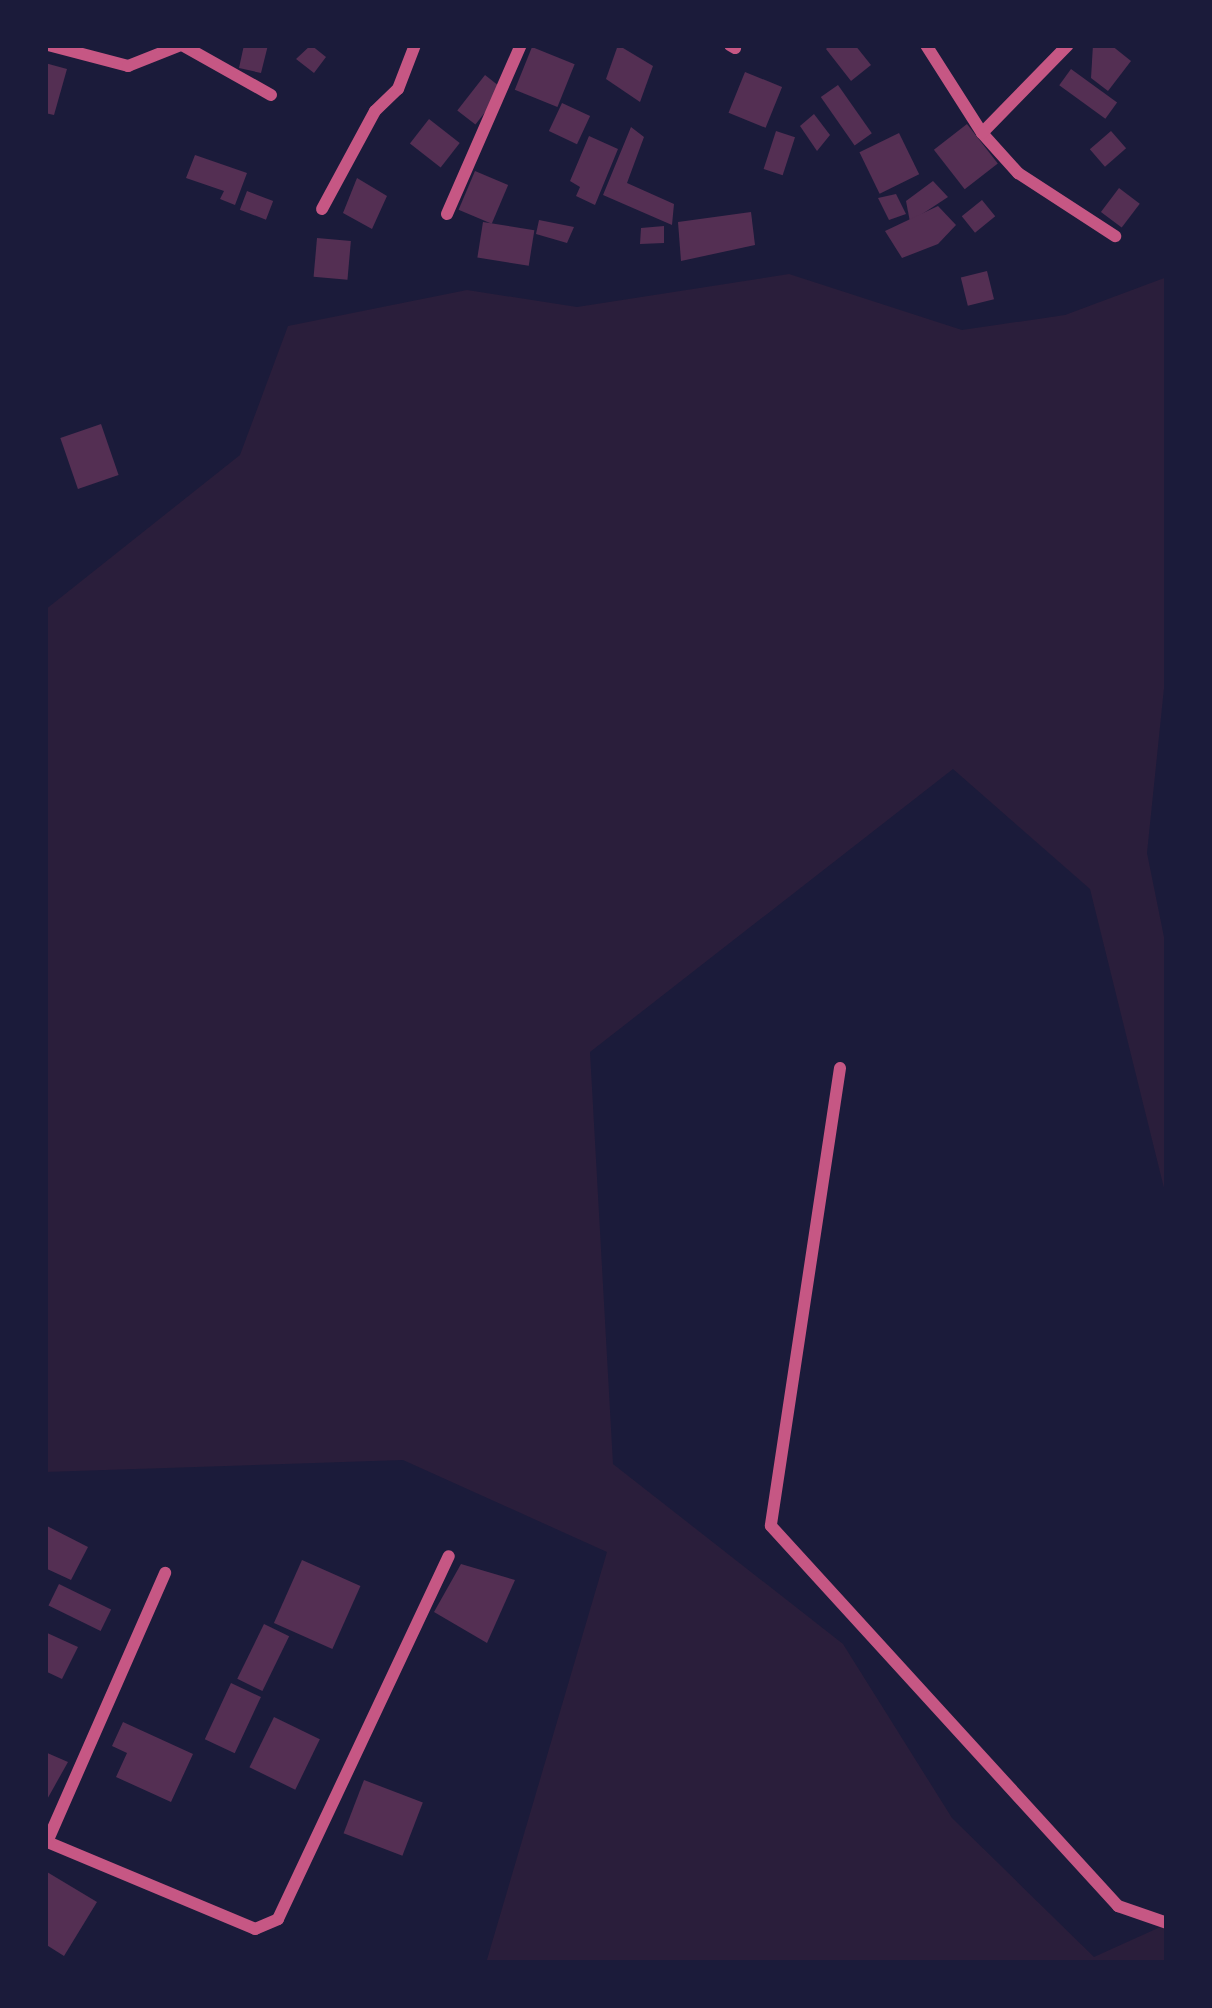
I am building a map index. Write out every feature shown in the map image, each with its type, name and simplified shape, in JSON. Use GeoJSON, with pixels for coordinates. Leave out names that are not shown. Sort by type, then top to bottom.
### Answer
{"type":"FeatureCollection","features":[{"type":"Feature","properties":{"kind":"street"},"geometry":{"type":"LineString","coordinates":[[48,45],[128,65],[182,45],[271,95]]}},
{"type":"Feature","properties":{"kind":"street"},"geometry":{"type":"LineString","coordinates":[[322,209],[375,111],[398,89],[415,45]]}},
{"type":"Feature","properties":{"kind":"street"},"geometry":{"type":"LineString","coordinates":[[447,214],[521,45]]}},
{"type":"Feature","properties":{"kind":"street"},"geometry":{"type":"LineString","coordinates":[[926,45],[982,133],[1018,173],[1115,236]]}},
{"type":"Feature","properties":{"kind":"street"},"geometry":{"type":"LineString","coordinates":[[982,133],[1068,45]]}},
{"type":"Feature","properties":{"kind":"street"},"geometry":{"type":"LineString","coordinates":[[840,1068],[771,1526],[1118,1906],[1167,1923]]}},
{"type":"Feature","properties":{"kind":"street"},"geometry":{"type":"LineString","coordinates":[[165,1573],[46,1841],[256,1929],[278,1919],[448,1556]]}},
{"type":"Feature","properties":{"kind":"shaded area"},"geometry":{"type":"Polygon","coordinates":[[[789,274],[962,330],[1065,315],[1167,277],[1167,659],[1147,853],[1167,952],[1167,1305],[1164,1188],[1090,889],[953,769],[590,1052],[613,1464],[843,1644],[952,1818],[1094,1957],[1167,1924],[1167,1963],[486,1963],[607,1552],[403,1460],[45,1472],[45,610],[240,455],[288,326],[467,290],[577,307],[789,274]]]}},
{"type":"Feature","properties":{"kind":"building"},"geometry":{"type":"Polygon","coordinates":[[[244,45],[268,45],[261,73],[239,68],[244,45]]]}},
{"type":"Feature","properties":{"kind":"building"},"geometry":{"type":"Polygon","coordinates":[[[311,45],[326,57],[314,73],[296,59],[311,45]]]}},
{"type":"Feature","properties":{"kind":"building"},"geometry":{"type":"Polygon","coordinates":[[[618,45],[653,66],[640,102],[606,79],[618,45]]]}},
{"type":"Feature","properties":{"kind":"building"},"geometry":{"type":"Polygon","coordinates":[[[855,45],[871,65],[851,81],[826,49],[855,45]]]}},
{"type":"Feature","properties":{"kind":"building"},"geometry":{"type":"Polygon","coordinates":[[[1093,45],[1111,45],[1131,61],[1108,91],[1091,78],[1093,45]]]}},
{"type":"Feature","properties":{"kind":"building"},"geometry":{"type":"Polygon","coordinates":[[[532,47],[575,64],[557,107],[515,90],[532,47]]]}},
{"type":"Feature","properties":{"kind":"building"},"geometry":{"type":"Polygon","coordinates":[[[45,63],[67,69],[54,115],[45,113],[45,63]]]}},
{"type":"Feature","properties":{"kind":"building"},"geometry":{"type":"Polygon","coordinates":[[[1071,69],[1117,103],[1105,119],[1059,85],[1071,69]]]}},
{"type":"Feature","properties":{"kind":"building"},"geometry":{"type":"Polygon","coordinates":[[[745,72],[782,87],[766,128],[729,113],[745,72]]]}},
{"type":"Feature","properties":{"kind":"building"},"geometry":{"type":"Polygon","coordinates":[[[485,75],[503,89],[475,125],[457,110],[485,75]]]}},
{"type":"Feature","properties":{"kind":"building"},"geometry":{"type":"Polygon","coordinates":[[[838,85],[872,133],[855,145],[821,97],[838,85]]]}},
{"type":"Feature","properties":{"kind":"building"},"geometry":{"type":"Polygon","coordinates":[[[562,103],[590,116],[577,144],[549,131],[562,103]]]}},
{"type":"Feature","properties":{"kind":"building"},"geometry":{"type":"Polygon","coordinates":[[[814,114],[830,135],[817,151],[800,126],[814,114]]]}},
{"type":"Feature","properties":{"kind":"building"},"geometry":{"type":"Polygon","coordinates":[[[429,119],[460,143],[441,167],[410,143],[429,119]]]}},
{"type":"Feature","properties":{"kind":"building"},"geometry":{"type":"Polygon","coordinates":[[[967,124],[998,163],[965,189],[934,150],[967,124]]]}},
{"type":"Feature","properties":{"kind":"building"},"geometry":{"type":"Polygon","coordinates":[[[631,127],[644,137],[627,183],[674,204],[672,225],[603,195],[631,127]]]}},
{"type":"Feature","properties":{"kind":"building"},"geometry":{"type":"Polygon","coordinates":[[[776,131],[795,137],[783,175],[764,169],[776,131]]]}},
{"type":"Feature","properties":{"kind":"building"},"geometry":{"type":"Polygon","coordinates":[[[1111,131],[1126,148],[1105,167],[1090,149],[1111,131]]]}},
{"type":"Feature","properties":{"kind":"building"},"geometry":{"type":"Polygon","coordinates":[[[899,133],[919,174],[880,194],[859,152],[899,133]]]}},
{"type":"Feature","properties":{"kind":"building"},"geometry":{"type":"Polygon","coordinates":[[[589,136],[618,149],[595,205],[576,196],[580,187],[570,181],[589,136]]]}},
{"type":"Feature","properties":{"kind":"building"},"geometry":{"type":"Polygon","coordinates":[[[195,155],[247,173],[235,205],[220,199],[224,191],[186,178],[195,155]]]}},
{"type":"Feature","properties":{"kind":"building"},"geometry":{"type":"Polygon","coordinates":[[[475,171],[508,185],[492,224],[459,210],[475,171]]]}},
{"type":"Feature","properties":{"kind":"building"},"geometry":{"type":"Polygon","coordinates":[[[357,178],[387,196],[372,229],[343,213],[357,178]]]}},
{"type":"Feature","properties":{"kind":"building"},"geometry":{"type":"Polygon","coordinates":[[[933,181],[948,197],[910,222],[906,201],[933,181]]]}},
{"type":"Feature","properties":{"kind":"building"},"geometry":{"type":"Polygon","coordinates":[[[1119,188],[1140,204],[1122,228],[1101,212],[1119,188]]]}},
{"type":"Feature","properties":{"kind":"building"},"geometry":{"type":"Polygon","coordinates":[[[247,191],[273,201],[266,220],[240,210],[247,191]]]}},
{"type":"Feature","properties":{"kind":"building"},"geometry":{"type":"Polygon","coordinates":[[[896,194],[906,214],[889,220],[878,198],[896,194]]]}},
{"type":"Feature","properties":{"kind":"building"},"geometry":{"type":"Polygon","coordinates":[[[982,200],[995,216],[975,233],[962,216],[982,200]]]}},
{"type":"Feature","properties":{"kind":"building"},"geometry":{"type":"Polygon","coordinates":[[[938,206],[956,225],[938,244],[902,258],[885,231],[938,206]]]}},
{"type":"Feature","properties":{"kind":"building"},"geometry":{"type":"Polygon","coordinates":[[[751,212],[755,245],[681,261],[678,222],[751,212]]]}},
{"type":"Feature","properties":{"kind":"building"},"geometry":{"type":"Polygon","coordinates":[[[539,220],[574,227],[567,243],[536,234],[539,220]]]}},
{"type":"Feature","properties":{"kind":"building"},"geometry":{"type":"Polygon","coordinates":[[[483,222],[534,230],[529,266],[477,258],[483,222]]]}},
{"type":"Feature","properties":{"kind":"building"},"geometry":{"type":"Polygon","coordinates":[[[664,226],[664,243],[640,244],[641,228],[664,226]]]}},
{"type":"Feature","properties":{"kind":"building"},"geometry":{"type":"Polygon","coordinates":[[[317,238],[351,241],[347,280],[314,277],[317,238]]]}},
{"type":"Feature","properties":{"kind":"building"},"geometry":{"type":"Polygon","coordinates":[[[987,271],[994,299],[968,306],[961,278],[987,271]]]}},
{"type":"Feature","properties":{"kind":"building"},"geometry":{"type":"Polygon","coordinates":[[[101,424],[119,475],[78,489],[60,438],[101,424]]]}},
{"type":"Feature","properties":{"kind":"building"},"geometry":{"type":"Polygon","coordinates":[[[45,1525],[88,1547],[71,1580],[45,1568],[45,1525]]]}},
{"type":"Feature","properties":{"kind":"building"},"geometry":{"type":"Polygon","coordinates":[[[302,1560],[360,1586],[332,1649],[274,1623],[302,1560]]]}},
{"type":"Feature","properties":{"kind":"building"},"geometry":{"type":"Polygon","coordinates":[[[461,1564],[515,1580],[487,1643],[434,1612],[461,1564]]]}},
{"type":"Feature","properties":{"kind":"building"},"geometry":{"type":"Polygon","coordinates":[[[59,1584],[111,1609],[101,1631],[48,1606],[59,1584]]]}},
{"type":"Feature","properties":{"kind":"building"},"geometry":{"type":"Polygon","coordinates":[[[264,1624],[289,1636],[262,1691],[237,1679],[264,1624]]]}},
{"type":"Feature","properties":{"kind":"building"},"geometry":{"type":"Polygon","coordinates":[[[45,1632],[78,1647],[62,1679],[45,1671],[45,1632]]]}},
{"type":"Feature","properties":{"kind":"building"},"geometry":{"type":"Polygon","coordinates":[[[231,1683],[261,1697],[235,1753],[205,1739],[231,1683]]]}},
{"type":"Feature","properties":{"kind":"building"},"geometry":{"type":"Polygon","coordinates":[[[274,1717],[320,1739],[295,1790],[249,1767],[274,1717]]]}},
{"type":"Feature","properties":{"kind":"building"},"geometry":{"type":"Polygon","coordinates":[[[123,1722],[193,1754],[171,1802],[116,1777],[127,1753],[112,1746],[123,1722]]]}},
{"type":"Feature","properties":{"kind":"building"},"geometry":{"type":"Polygon","coordinates":[[[45,1752],[68,1762],[45,1803],[45,1752]]]}},
{"type":"Feature","properties":{"kind":"building"},"geometry":{"type":"Polygon","coordinates":[[[364,1780],[423,1803],[402,1856],[344,1833],[364,1780]]]}},
{"type":"Feature","properties":{"kind":"building"},"geometry":{"type":"Polygon","coordinates":[[[47,1872],[97,1902],[64,1956],[45,1944],[47,1872]]]}}]}
